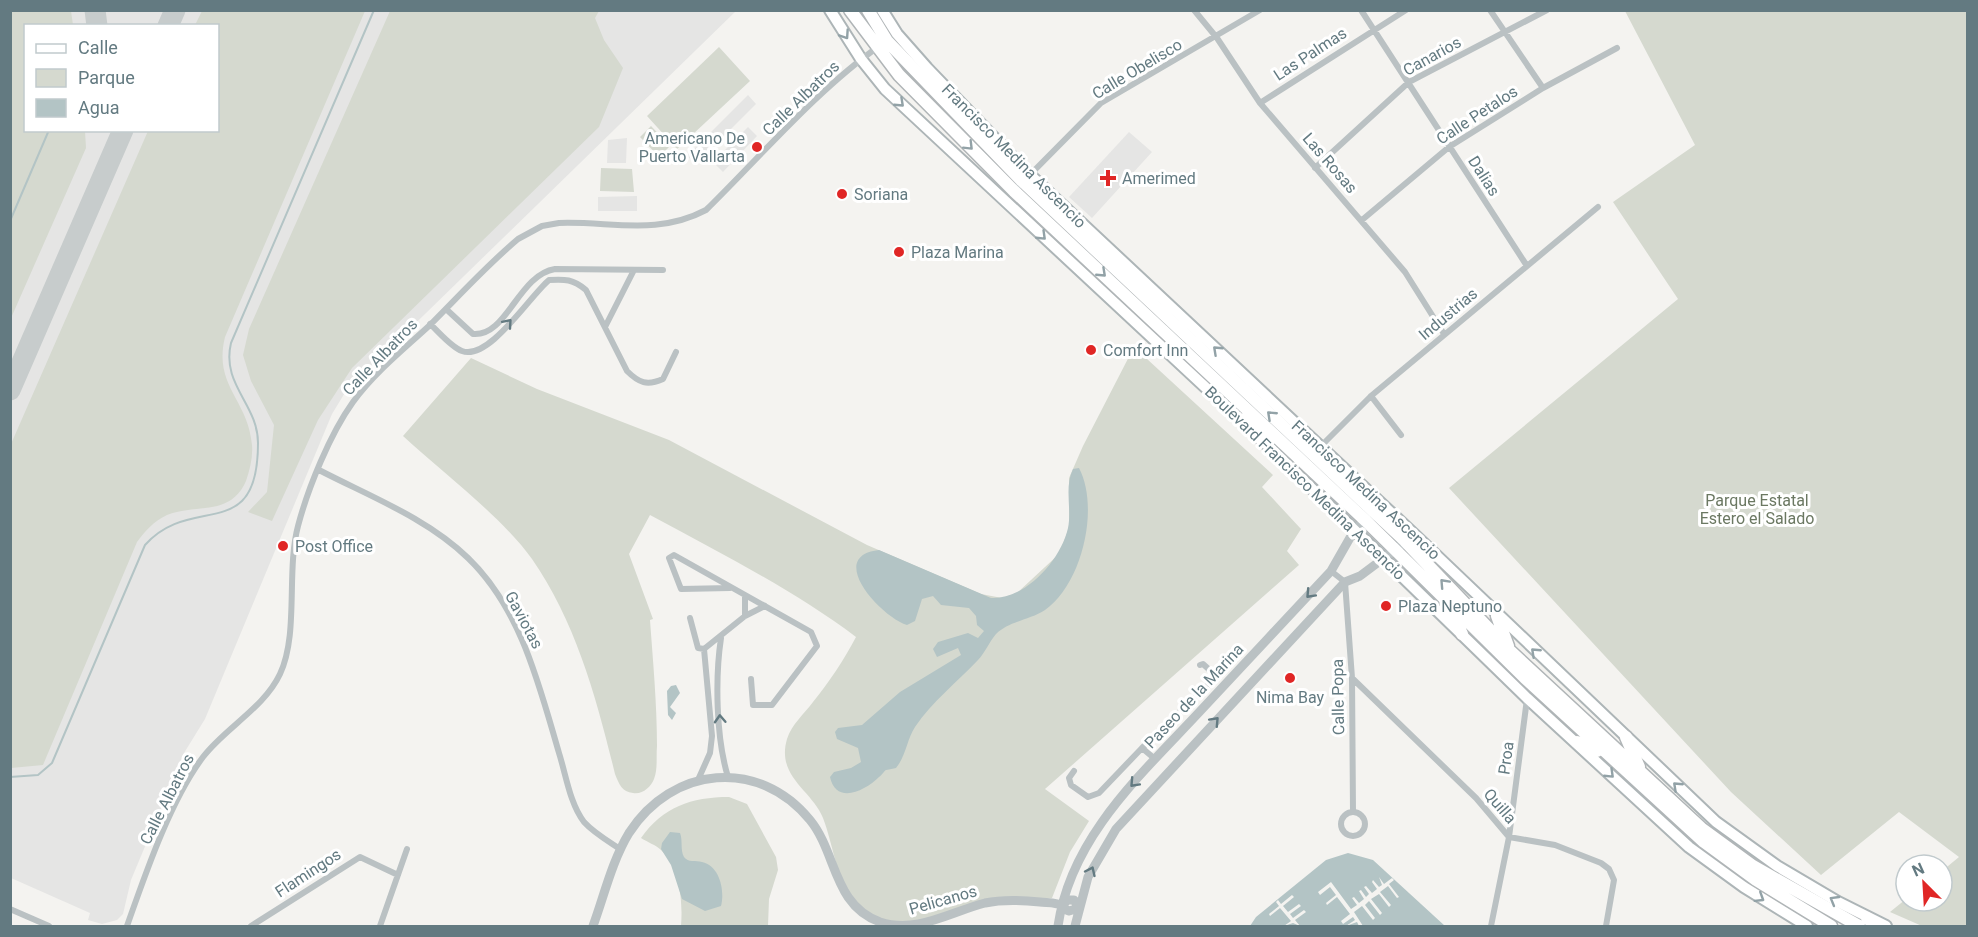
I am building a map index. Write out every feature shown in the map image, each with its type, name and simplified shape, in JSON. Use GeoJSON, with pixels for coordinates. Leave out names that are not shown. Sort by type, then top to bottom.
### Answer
{"type":"FeatureCollection","features":[{"type":"Feature","properties":{"kind":"highway","name":"Francisco Medina Ascencio"},"geometry":{"type":"LineString","coordinates":[[850,10],[867,36],[887,41]]}},
{"type":"Feature","properties":{"kind":"highway","name":"Francisco Medina Ascencio"},"geometry":{"type":"LineString","coordinates":[[868,10],[887,41],[899,75],[1022,182],[1374,513],[1447,602],[1606,754],[1704,842],[1756,880],[1831,927]]}},
{"type":"Feature","properties":{"kind":"highway","name":"Francisco Medina Ascencio"},"geometry":{"type":"LineString","coordinates":[[1022,182],[1241,403],[1374,513]]}},
{"type":"Feature","properties":{"kind":"highway"},"geometry":{"type":"LineString","coordinates":[[1241,403],[1261,439]]}},
{"type":"Feature","properties":{"kind":"highway","name":"Francisco Medina Ascencio"},"geometry":{"type":"LineString","coordinates":[[1400,546],[1701,828],[1753,866],[1867,924]]}},
{"type":"Feature","properties":{"kind":"highway"},"geometry":{"type":"LineString","coordinates":[[1447,602],[1462,634]]}},
{"type":"Feature","properties":{"kind":"highway"},"geometry":{"type":"LineString","coordinates":[[1497,616],[1509,650]]}},
{"type":"Feature","properties":{"kind":"highway"},"geometry":{"type":"LineString","coordinates":[[1626,737],[1642,774]]}},
{"type":"Feature","properties":{"kind":"highway"},"geometry":{"type":"LineString","coordinates":[[1576,742],[1606,754]]}},
{"type":"Feature","properties":{"kind":"main road","name":"Boulevard Francisco Medina Ascencio"},"geometry":{"type":"LineString","coordinates":[[830,10],[861,59],[885,89],[1355,529],[1400,546],[1462,634],[1527,698],[1689,847],[1744,887],[1807,927]]}},
{"type":"Feature","properties":{"kind":"main road","name":"Francisco Medina Ascencio"},"geometry":{"type":"LineString","coordinates":[[882,10],[887,41],[1022,182],[1320,447],[1400,546],[1497,616],[1716,822],[1777,866],[1867,924],[1886,927]]}},
{"type":"Feature","properties":{"kind":"street","name":"Las Rosas"},"geometry":{"type":"LineString","coordinates":[[1194,10],[1217,38],[1260,103],[1405,272],[1444,334]]}},
{"type":"Feature","properties":{"kind":"street","name":"Calle Obelisco"},"geometry":{"type":"LineString","coordinates":[[1022,182],[1101,103],[1217,38],[1260,10]]}},
{"type":"Feature","properties":{"kind":"street","name":"Dalias"},"geometry":{"type":"LineString","coordinates":[[1361,10],[1527,266]]}},
{"type":"Feature","properties":{"kind":"street","name":"Las Palmas"},"geometry":{"type":"LineString","coordinates":[[1260,103],[1406,10]]}},
{"type":"Feature","properties":{"kind":"street"},"geometry":{"type":"LineString","coordinates":[[1490,10],[1543,88]]}},
{"type":"Feature","properties":{"kind":"street","name":"Canarios"},"geometry":{"type":"LineString","coordinates":[[1315,168],[1409,82],[1547,10]]}},
{"type":"Feature","properties":{"kind":"street","name":"Calle Albatros"},"geometry":{"type":"LineString","coordinates":[[127,927],[148,866],[190,775],[217,740],[265,695],[279,675],[287,656],[294,547],[298,526],[335,433],[353,402],[383,369],[495,258],[518,239],[543,226],[574,223],[661,226],[688,220],[706,210],[861,59],[887,41]]}},
{"type":"Feature","properties":{"kind":"street","name":"Calle Petalos"},"geometry":{"type":"LineString","coordinates":[[1362,220],[1449,147],[1543,88],[1617,48]]}},
{"type":"Feature","properties":{"kind":"street","name":"Industrias"},"geometry":{"type":"LineString","coordinates":[[1320,447],[1371,396],[1598,207]]}},
{"type":"Feature","properties":{"kind":"street"},"geometry":{"type":"LineString","coordinates":[[567,279],[568,269]]}},
{"type":"Feature","properties":{"kind":"street"},"geometry":{"type":"LineString","coordinates":[[605,327],[634,270]]}},
{"type":"Feature","properties":{"kind":"street"},"geometry":{"type":"LineString","coordinates":[[446,309],[473,334],[487,332],[532,280],[543,271],[663,270]]}},
{"type":"Feature","properties":{"kind":"street"},"geometry":{"type":"LineString","coordinates":[[430,324],[460,351],[471,353],[487,347],[549,280],[567,279],[577,282],[586,290],[627,371],[638,381],[650,384],[663,379],[676,352]]}},
{"type":"Feature","properties":{"kind":"street"},"geometry":{"type":"LineString","coordinates":[[532,280],[539,289]]}},
{"type":"Feature","properties":{"kind":"street"},"geometry":{"type":"LineString","coordinates":[[487,332],[492,341]]}},
{"type":"Feature","properties":{"kind":"street"},"geometry":{"type":"LineString","coordinates":[[1371,396],[1401,435]]}},
{"type":"Feature","properties":{"kind":"street","name":"Gaviotas"},"geometry":{"type":"LineString","coordinates":[[319,470],[429,527],[468,558],[503,603],[519,633],[534,669],[575,806],[591,829],[620,849]]}},
{"type":"Feature","properties":{"kind":"street","name":"Paseo de la Marina"},"geometry":{"type":"LineString","coordinates":[[1058,927],[1061,905],[1084,850],[1104,816],[1331,571],[1355,529],[1374,513]]}},
{"type":"Feature","properties":{"kind":"street","name":"Paseo de la Marina"},"geometry":{"type":"LineString","coordinates":[[1075,927],[1078,908],[1088,877],[1100,853],[1131,810],[1345,582],[1360,576],[1400,546]]}},
{"type":"Feature","properties":{"kind":"street"},"geometry":{"type":"LineString","coordinates":[[730,588],[681,589],[669,558],[674,555],[730,588],[745,597],[812,632],[817,646],[772,705],[753,705],[751,679]]}},
{"type":"Feature","properties":{"kind":"street"},"geometry":{"type":"LineString","coordinates":[[1331,571],[1345,582]]}},
{"type":"Feature","properties":{"kind":"street","name":"Calle Popa"},"geometry":{"type":"LineString","coordinates":[[1345,582],[1352,678],[1353,812]]}},
{"type":"Feature","properties":{"kind":"street"},"geometry":{"type":"LineString","coordinates":[[745,597],[745,616]]}},
{"type":"Feature","properties":{"kind":"street"},"geometry":{"type":"LineString","coordinates":[[690,618],[698,648],[704,649],[721,638],[745,616],[765,606]]}},
{"type":"Feature","properties":{"kind":"street"},"geometry":{"type":"LineString","coordinates":[[721,638],[717,661],[723,753],[728,777]]}},
{"type":"Feature","properties":{"kind":"street"},"geometry":{"type":"LineString","coordinates":[[698,780],[710,753],[712,736],[704,649]]}},
{"type":"Feature","properties":{"kind":"street"},"geometry":{"type":"LineString","coordinates":[[705,661],[717,661]]}},
{"type":"Feature","properties":{"kind":"street"},"geometry":{"type":"LineString","coordinates":[[1074,771],[1069,778],[1071,785],[1088,797],[1099,793],[1142,748],[1214,680],[1214,674],[1210,669],[1203,664],[1200,665]]}},
{"type":"Feature","properties":{"kind":"street","name":"Quilla"},"geometry":{"type":"LineString","coordinates":[[1352,678],[1476,798],[1509,837],[1555,845],[1601,863],[1609,869],[1614,880],[1606,927]]}},
{"type":"Feature","properties":{"kind":"street","name":"Proa"},"geometry":{"type":"LineString","coordinates":[[1491,927],[1509,837],[1527,698]]}},
{"type":"Feature","properties":{"kind":"street"},"geometry":{"type":"LineString","coordinates":[[1142,748],[1173,765]]}},
{"type":"Feature","properties":{"kind":"street"},"geometry":{"type":"LineString","coordinates":[[710,753],[723,753]]}},
{"type":"Feature","properties":{"kind":"street"},"geometry":{"type":"LineString","coordinates":[[1148,767],[1161,778]]}},
{"type":"Feature","properties":{"kind":"street","name":"Pelicanos"},"geometry":{"type":"LineString","coordinates":[[593,927],[620,849],[645,813],[664,795],[679,786],[698,780],[728,777],[761,783],[798,808],[819,834],[841,888],[850,900],[878,921],[895,926],[915,926],[1005,900],[1061,905],[1068,900],[1074,900],[1078,908]]}},
{"type":"Feature","properties":{"kind":"street"},"geometry":{"type":"LineString","coordinates":[[380,927],[407,849]]}},
{"type":"Feature","properties":{"kind":"street","name":"Flamingos"},"geometry":{"type":"LineString","coordinates":[[251,927],[360,856],[398,875]]}},
{"type":"Feature","properties":{"kind":"street"},"geometry":{"type":"LineString","coordinates":[[10,909],[49,927]]}},
{"type":"Feature","properties":{"kind":"shaded area"},"geometry":{"type":"Polygon","coordinates":[[[11,11],[736,11],[346,391],[332,414],[205,719],[184,753],[131,880],[123,914],[117,920],[102,924],[88,920],[90,913],[11,878],[11,11]]]}},
{"type":"Feature","properties":{"kind":"shaded area"},"geometry":{"type":"Polygon","coordinates":[[[748,95],[756,104],[696,164],[687,156],[748,95]]]}},
{"type":"Feature","properties":{"kind":"shaded area"},"geometry":{"type":"Polygon","coordinates":[[[748,127],[757,136],[723,172],[713,162],[748,127]]]}},
{"type":"Feature","properties":{"kind":"shaded area","name":"Amerimed"},"geometry":{"type":"Polygon","coordinates":[[[1129,132],[1152,152],[1092,218],[1069,197],[1129,132]]]}},
{"type":"Feature","properties":{"kind":"shaded area"},"geometry":{"type":"Polygon","coordinates":[[[627,138],[626,163],[607,163],[608,140],[627,138]]]}},
{"type":"Feature","properties":{"kind":"shaded area"},"geometry":{"type":"Polygon","coordinates":[[[637,196],[637,211],[598,211],[598,197],[637,196]]]}},
{"type":"Feature","properties":{"kind":"green space"},"geometry":{"type":"Polygon","coordinates":[[[11,10],[71,11],[73,24],[24,24],[24,132],[85,132],[86,148],[11,318],[11,10]]]}},
{"type":"Feature","properties":{"kind":"green space"},"geometry":{"type":"Polygon","coordinates":[[[202,11],[365,11],[225,337],[223,354],[227,381],[244,416],[252,445],[251,463],[246,481],[231,500],[212,507],[167,515],[143,534],[137,542],[43,765],[11,768],[11,444],[148,132],[219,132],[219,24],[196,24],[202,11]]]}},
{"type":"Feature","properties":{"kind":"green space"},"geometry":{"type":"Polygon","coordinates":[[[390,11],[599,11],[595,18],[604,40],[623,68],[599,127],[352,368],[318,420],[272,521],[248,512],[267,492],[274,425],[251,381],[243,355],[249,329],[390,11]]]}},
{"type":"Feature","properties":{"kind":"green space","name":"Parque Estatal Estero el Salado"},"geometry":{"type":"Polygon","coordinates":[[[1625,11],[1967,11],[1967,926],[1922,926],[1890,912],[1894,909],[1894,913],[1954,913],[1954,861],[1959,857],[1899,812],[1821,875],[1731,792],[1449,488],[1678,299],[1613,202],[1695,145],[1625,11]]]}},
{"type":"Feature","properties":{"kind":"green space"},"geometry":{"type":"Polygon","coordinates":[[[719,47],[750,81],[677,149],[647,116],[719,47]]]}},
{"type":"Feature","properties":{"kind":"green space"},"geometry":{"type":"Polygon","coordinates":[[[651,126],[670,146],[659,157],[640,137],[651,126]]]}},
{"type":"Feature","properties":{"kind":"green space"},"geometry":{"type":"Polygon","coordinates":[[[601,168],[632,169],[634,192],[600,191],[601,168]]]}},
{"type":"Feature","properties":{"kind":"green space"},"geometry":{"type":"Polygon","coordinates":[[[1134,347],[1273,475],[1262,487],[1301,529],[1287,551],[1299,565],[1045,789],[1089,821],[1070,852],[1052,898],[997,900],[921,921],[884,920],[865,912],[852,900],[838,870],[823,818],[786,763],[787,739],[792,729],[830,679],[856,637],[781,587],[650,515],[629,554],[653,619],[650,620],[656,714],[656,767],[653,782],[646,790],[640,793],[626,791],[615,774],[601,718],[573,635],[547,583],[532,559],[505,527],[403,436],[471,358],[537,389],[669,440],[867,545],[981,594],[1002,598],[1017,593],[1059,554],[1069,528],[1069,478],[1134,347]]]}},
{"type":"Feature","properties":{"kind":"green space"},"geometry":{"type":"Polygon","coordinates":[[[729,797],[747,804],[776,857],[778,870],[769,899],[768,926],[681,926],[681,896],[672,866],[661,850],[641,838],[668,811],[702,799],[729,797]]]}},
{"type":"Feature","properties":{"kind":"water"},"geometry":{"type":"Polygon","coordinates":[[[1079,468],[1088,503],[1084,544],[1078,564],[1058,598],[1045,610],[1007,626],[996,634],[980,657],[922,718],[912,732],[896,768],[886,770],[859,791],[844,793],[838,791],[833,786],[830,777],[834,772],[851,768],[861,762],[858,748],[837,739],[835,732],[838,728],[862,725],[900,692],[961,655],[958,648],[937,657],[933,649],[938,642],[968,633],[978,638],[984,631],[977,625],[976,616],[969,608],[941,605],[933,596],[922,599],[915,621],[907,625],[896,620],[872,599],[863,587],[857,574],[857,563],[864,555],[879,550],[991,598],[1004,597],[1016,592],[1040,576],[1058,553],[1068,528],[1070,476],[1073,469],[1079,468]]]}},
{"type":"Feature","properties":{"kind":"water"},"geometry":{"type":"Polygon","coordinates":[[[676,685],[680,693],[670,707],[676,713],[672,720],[668,715],[667,691],[671,686],[676,685]]]}},
{"type":"Feature","properties":{"kind":"water"},"geometry":{"type":"Polygon","coordinates":[[[670,832],[680,833],[682,851],[686,859],[708,864],[713,868],[720,880],[721,906],[705,911],[682,899],[671,865],[661,849],[662,843],[670,832]]]}},
{"type":"Feature","properties":{"kind":"water"},"geometry":{"type":"Polygon","coordinates":[[[1348,853],[1373,860],[1445,926],[1250,926],[1256,917],[1326,860],[1348,853]]]}},
{"type":"Feature","properties":{"kind":"pier"},"geometry":{"type":"Polygon","coordinates":[[[1379,877],[1384,884],[1392,878],[1394,880],[1389,884],[1399,897],[1397,898],[1388,886],[1380,892],[1391,905],[1389,907],[1379,894],[1371,899],[1382,913],[1380,915],[1369,901],[1365,905],[1375,918],[1373,920],[1362,906],[1354,912],[1363,926],[1359,926],[1357,922],[1346,926],[1355,920],[1353,917],[1343,924],[1341,921],[1350,914],[1337,897],[1327,905],[1326,903],[1336,895],[1330,887],[1320,895],[1318,892],[1331,882],[1351,909],[1357,905],[1352,898],[1354,897],[1359,903],[1364,899],[1359,891],[1361,890],[1366,897],[1369,894],[1364,887],[1366,886],[1372,893],[1377,889],[1373,880],[1379,887],[1382,885],[1379,877]]]}},
{"type":"Feature","properties":{"kind":"pier"},"geometry":{"type":"Polygon","coordinates":[[[1292,895],[1294,897],[1283,906],[1288,912],[1299,904],[1301,906],[1290,914],[1293,918],[1304,910],[1306,912],[1295,920],[1300,926],[1293,923],[1284,926],[1291,921],[1280,908],[1270,916],[1269,914],[1279,906],[1276,902],[1278,900],[1281,904],[1292,895]]]}},
{"type":"Feature","properties":{"kind":"waterway"},"geometry":{"type":"LineString","coordinates":[[10,777],[38,775],[52,763],[145,545],[163,530],[182,521],[235,507],[247,495],[255,475],[258,443],[252,417],[231,371],[229,358],[231,343],[374,10]]}},
{"type":"Feature","properties":{"kind":"waterway"},"geometry":{"type":"LineString","coordinates":[[10,221],[48,132]]}},
{"type":"Feature","properties":{"kind":"taxiway"},"geometry":{"type":"LineString","coordinates":[[95,10],[97,24]]}},
{"type":"Feature","properties":{"kind":"taxiway"},"geometry":{"type":"LineString","coordinates":[[169,24],[175,10]]}},
{"type":"Feature","properties":{"kind":"taxiway"},"geometry":{"type":"LineString","coordinates":[[10,390],[122,132]]}},
{"type":"Feature","properties":{"kind":"place","name":"Americano De Puerto Vallarta"},"geometry":{"type":"Point","coordinates":[757,147]}},
{"type":"Feature","properties":{"kind":"place","name":"Amerimed"},"geometry":{"type":"Point","coordinates":[1108,178]}},
{"type":"Feature","properties":{"kind":"place","name":"Soriana"},"geometry":{"type":"Point","coordinates":[842,194]}},
{"type":"Feature","properties":{"kind":"place","name":"Plaza Marina"},"geometry":{"type":"Point","coordinates":[899,252]}},
{"type":"Feature","properties":{"kind":"place","name":"Comfort Inn"},"geometry":{"type":"Point","coordinates":[1091,350]}},
{"type":"Feature","properties":{"kind":"place","name":"Post Office"},"geometry":{"type":"Point","coordinates":[283,546]}},
{"type":"Feature","properties":{"kind":"place","name":"Plaza Neptuno"},"geometry":{"type":"Point","coordinates":[1386,606]}},
{"type":"Feature","properties":{"kind":"place","name":"Nima Bay"},"geometry":{"type":"Point","coordinates":[1290,678]}}]}
